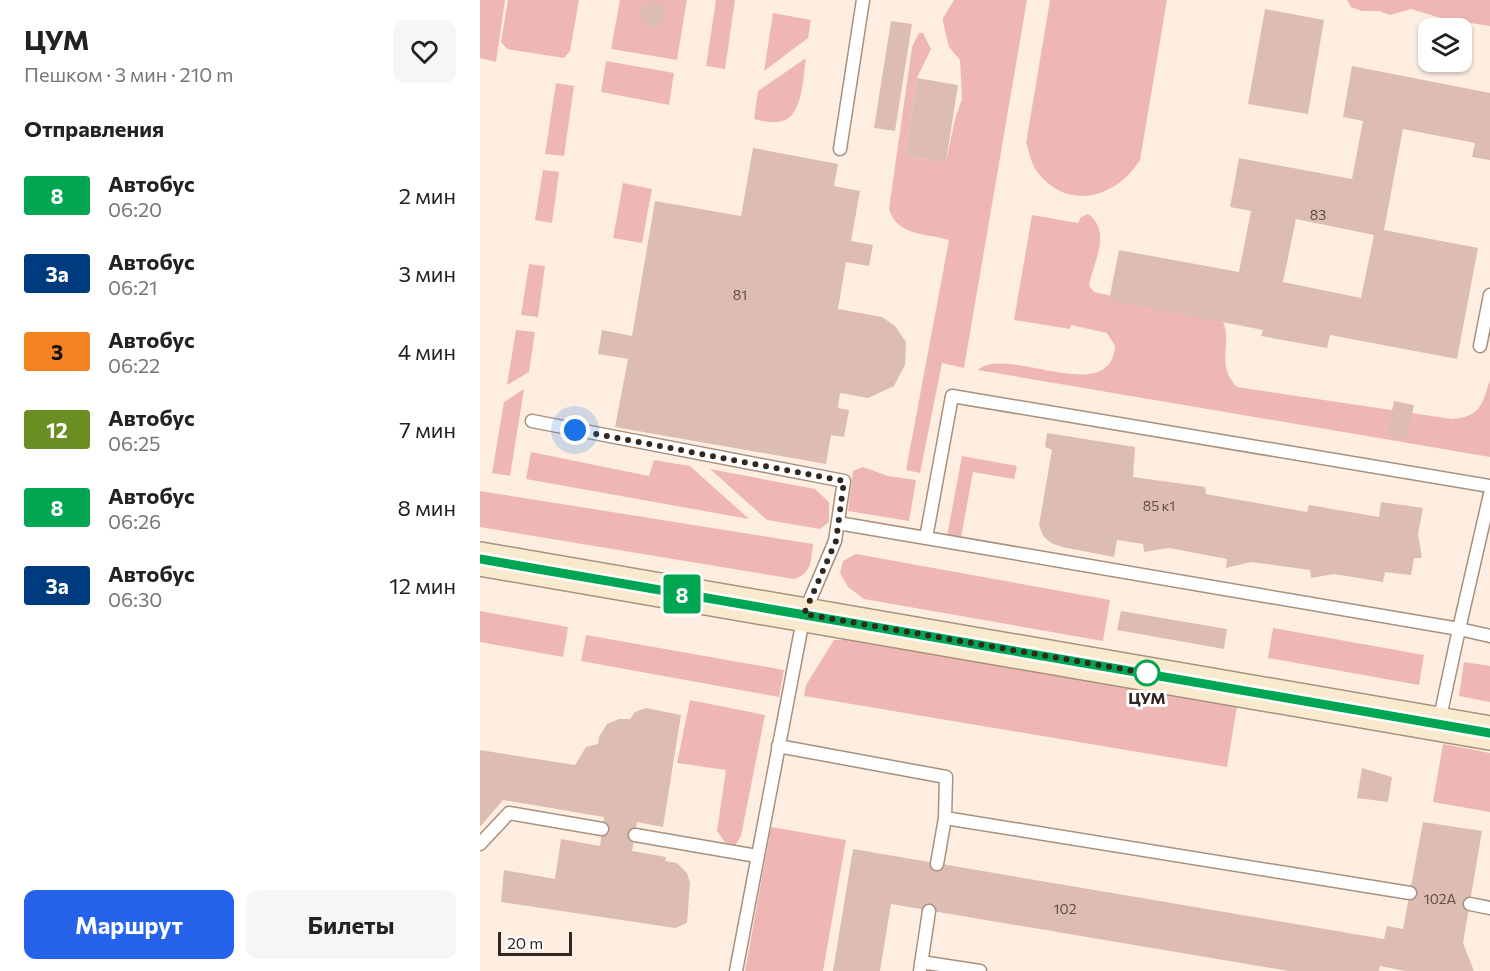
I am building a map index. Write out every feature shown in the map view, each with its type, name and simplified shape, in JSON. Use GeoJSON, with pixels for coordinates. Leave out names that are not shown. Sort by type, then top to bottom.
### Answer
{"type":"FeatureCollection","features":[{"type":"Feature","properties":{"kind":"main road"},"geometry":{"type":"LineString","coordinates":[[480,560],[1490,733]]}},
{"type":"Feature","properties":{"kind":"lane"},"geometry":{"type":"LineString","coordinates":[[840,149],[862,0]]}},
{"type":"Feature","properties":{"kind":"lane"},"geometry":{"type":"LineString","coordinates":[[1480,345],[1490,295]]}},
{"type":"Feature","properties":{"kind":"lane"},"geometry":{"type":"LineString","coordinates":[[926,538],[952,396],[1490,486]]}},
{"type":"Feature","properties":{"kind":"lane"},"geometry":{"type":"LineString","coordinates":[[532,422],[844,481],[836,541],[804,614],[736,971]]}},
{"type":"Feature","properties":{"kind":"lane"},"geometry":{"type":"LineString","coordinates":[[1439,723],[1490,494]]}},
{"type":"Feature","properties":{"kind":"lane"},"geometry":{"type":"LineString","coordinates":[[838,523],[1490,636]]}},
{"type":"Feature","properties":{"kind":"lane"},"geometry":{"type":"LineString","coordinates":[[778,746],[946,777],[945,818],[937,864]]}},
{"type":"Feature","properties":{"kind":"lane"},"geometry":{"type":"LineString","coordinates":[[480,844],[509,813],[602,829]]}},
{"type":"Feature","properties":{"kind":"lane"},"geometry":{"type":"LineString","coordinates":[[945,818],[1410,893]]}},
{"type":"Feature","properties":{"kind":"lane"},"geometry":{"type":"LineString","coordinates":[[635,835],[758,856]]}},
{"type":"Feature","properties":{"kind":"lane"},"geometry":{"type":"LineString","coordinates":[[1470,904],[1490,908]]}},
{"type":"Feature","properties":{"kind":"lane"},"geometry":{"type":"LineString","coordinates":[[929,911],[921,966],[980,971]]}},
{"type":"Feature","properties":{"kind":"shaded area"},"geometry":{"type":"Polygon","coordinates":[[[480,0],[505,0],[496,62],[480,58],[480,0]]]}},
{"type":"Feature","properties":{"kind":"shaded area"},"geometry":{"type":"Polygon","coordinates":[[[508,0],[579,0],[570,51],[564,58],[507,49],[501,42],[508,0]]]}},
{"type":"Feature","properties":{"kind":"shaded area"},"geometry":{"type":"Polygon","coordinates":[[[620,0],[687,0],[677,60],[611,49],[620,0]]]}},
{"type":"Feature","properties":{"kind":"shaded area"},"geometry":{"type":"Polygon","coordinates":[[[716,0],[735,0],[725,69],[706,66],[716,0]]]}},
{"type":"Feature","properties":{"kind":"shaded area"},"geometry":{"type":"Polygon","coordinates":[[[954,0],[1027,0],[964,368],[942,363],[920,473],[906,470],[949,240],[905,229],[893,218],[889,209],[912,47],[919,33],[923,33],[931,49],[917,78],[905,156],[946,162],[955,119],[962,99],[960,60],[949,47],[943,22],[954,0]]]}},
{"type":"Feature","properties":{"kind":"shaded area"},"geometry":{"type":"Polygon","coordinates":[[[1050,0],[1167,0],[1140,160],[1119,183],[1106,191],[1092,195],[1078,196],[1064,193],[1050,185],[1036,170],[1026,143],[1050,0]]]}},
{"type":"Feature","properties":{"kind":"shaded area"},"geometry":{"type":"Polygon","coordinates":[[[1347,0],[1490,0],[1490,26],[1472,23],[1472,18],[1441,18],[1411,9],[1390,15],[1351,7],[1347,0]]]}},
{"type":"Feature","properties":{"kind":"shaded area"},"geometry":{"type":"Polygon","coordinates":[[[773,13],[811,20],[808,38],[764,71],[773,13]]]}},
{"type":"Feature","properties":{"kind":"shaded area"},"geometry":{"type":"Polygon","coordinates":[[[806,58],[801,94],[789,118],[779,122],[754,119],[758,91],[806,58]]]}},
{"type":"Feature","properties":{"kind":"shaded area"},"geometry":{"type":"Polygon","coordinates":[[[606,61],[674,73],[669,105],[601,92],[606,61]]]}},
{"type":"Feature","properties":{"kind":"shaded area"},"geometry":{"type":"Polygon","coordinates":[[[556,83],[574,86],[564,156],[545,154],[556,83]]]}},
{"type":"Feature","properties":{"kind":"shaded area"},"geometry":{"type":"Polygon","coordinates":[[[543,170],[559,172],[552,223],[535,220],[543,170]]]}},
{"type":"Feature","properties":{"kind":"shaded area"},"geometry":{"type":"Polygon","coordinates":[[[623,183],[652,189],[642,243],[613,238],[623,183]]]}},
{"type":"Feature","properties":{"kind":"shaded area"},"geometry":{"type":"Polygon","coordinates":[[[1088,214],[1099,229],[1100,238],[1089,285],[1094,292],[1222,320],[1226,336],[1227,370],[1237,387],[1452,419],[1469,416],[1478,408],[1490,380],[1490,457],[978,370],[991,364],[1010,364],[1077,374],[1096,373],[1109,364],[1115,346],[1107,333],[1071,325],[1070,329],[1014,320],[1032,215],[1078,223],[1081,217],[1088,214]]]}},
{"type":"Feature","properties":{"kind":"shaded area"},"geometry":{"type":"Polygon","coordinates":[[[529,264],[545,266],[538,317],[521,315],[529,264]]]}},
{"type":"Feature","properties":{"kind":"shaded area"},"geometry":{"type":"Polygon","coordinates":[[[516,330],[535,332],[529,372],[507,385],[516,330]]]}},
{"type":"Feature","properties":{"kind":"shaded area"},"geometry":{"type":"Polygon","coordinates":[[[524,389],[510,476],[492,473],[504,402],[524,389]]]}},
{"type":"Feature","properties":{"kind":"shaded area"},"geometry":{"type":"Polygon","coordinates":[[[531,452],[649,476],[654,460],[690,466],[749,519],[526,479],[531,452]]]}},
{"type":"Feature","properties":{"kind":"shaded area"},"geometry":{"type":"Polygon","coordinates":[[[962,456],[1017,466],[1014,479],[973,472],[961,538],[947,536],[962,456]]]}},
{"type":"Feature","properties":{"kind":"shaded area"},"geometry":{"type":"Polygon","coordinates":[[[863,467],[888,476],[916,480],[909,521],[848,511],[853,471],[863,467]]]}},
{"type":"Feature","properties":{"kind":"shaded area"},"geometry":{"type":"Polygon","coordinates":[[[710,469],[815,489],[829,502],[829,522],[820,529],[767,520],[710,469]]]}},
{"type":"Feature","properties":{"kind":"shaded area"},"geometry":{"type":"Polygon","coordinates":[[[480,491],[813,544],[811,561],[807,570],[794,579],[480,527],[480,491]]]}},
{"type":"Feature","properties":{"kind":"shaded area"},"geometry":{"type":"Polygon","coordinates":[[[856,554],[1110,600],[1103,641],[864,599],[848,587],[840,573],[843,561],[856,554]]]}},
{"type":"Feature","properties":{"kind":"shaded area"},"geometry":{"type":"Polygon","coordinates":[[[480,611],[568,627],[563,657],[480,642],[480,611]]]}},
{"type":"Feature","properties":{"kind":"shaded area"},"geometry":{"type":"Polygon","coordinates":[[[1273,628],[1424,655],[1419,685],[1268,658],[1273,628]]]}},
{"type":"Feature","properties":{"kind":"shaded area"},"geometry":{"type":"Polygon","coordinates":[[[586,635],[784,670],[779,697],[581,661],[586,635]]]}},
{"type":"Feature","properties":{"kind":"shaded area"},"geometry":{"type":"Polygon","coordinates":[[[856,639],[1237,706],[1227,767],[804,696],[806,685],[834,640],[856,639]]]}},
{"type":"Feature","properties":{"kind":"shaded area"},"geometry":{"type":"Polygon","coordinates":[[[1464,662],[1490,666],[1490,702],[1459,696],[1464,662]]]}},
{"type":"Feature","properties":{"kind":"shaded area"},"geometry":{"type":"Polygon","coordinates":[[[690,700],[765,715],[741,836],[735,846],[725,842],[717,831],[726,770],[677,763],[690,700]]]}},
{"type":"Feature","properties":{"kind":"shaded area"},"geometry":{"type":"Polygon","coordinates":[[[1443,744],[1490,753],[1490,812],[1433,802],[1443,744]]]}},
{"type":"Feature","properties":{"kind":"shaded area"},"geometry":{"type":"Polygon","coordinates":[[[771,827],[846,840],[823,971],[745,971],[771,827]]]}},
{"type":"Feature","properties":{"kind":"building"},"geometry":{"type":"Polygon","coordinates":[[[653,1],[662,5],[666,14],[662,23],[653,27],[644,23],[640,14],[644,5],[653,1]]]}},
{"type":"Feature","properties":{"kind":"building"},"geometry":{"type":"Polygon","coordinates":[[[1265,9],[1324,20],[1308,114],[1248,104],[1265,9]]]}},
{"type":"Feature","properties":{"kind":"building"},"geometry":{"type":"Polygon","coordinates":[[[891,21],[912,24],[895,131],[874,128],[891,21]]]}},
{"type":"Feature","properties":{"kind":"building"},"geometry":{"type":"Polygon","coordinates":[[[1352,66],[1490,93],[1490,160],[1472,157],[1475,143],[1403,129],[1384,230],[1478,248],[1457,359],[1330,335],[1327,348],[1261,336],[1263,330],[1109,300],[1119,250],[1239,272],[1251,211],[1230,207],[1239,158],[1352,179],[1363,121],[1343,117],[1352,66]],[[1296,219],[1283,282],[1361,298],[1374,235],[1296,219]]]}},
{"type":"Feature","properties":{"kind":"building"},"geometry":{"type":"Polygon","coordinates":[[[917,78],[958,85],[946,162],[905,156],[917,78]]]}},
{"type":"Feature","properties":{"kind":"building"},"geometry":{"type":"Polygon","coordinates":[[[753,148],[838,164],[834,186],[860,191],[851,241],[873,245],[869,266],[846,262],[838,309],[882,317],[895,326],[906,342],[905,365],[894,386],[868,398],[840,393],[838,408],[849,410],[844,437],[831,435],[826,464],[615,427],[628,359],[598,354],[602,330],[632,336],[655,201],[741,216],[753,148]]]}},
{"type":"Feature","properties":{"kind":"building"},"geometry":{"type":"Polygon","coordinates":[[[1394,401],[1414,405],[1407,439],[1387,435],[1394,401]]]}},
{"type":"Feature","properties":{"kind":"building"},"geometry":{"type":"Polygon","coordinates":[[[1047,433],[1135,447],[1133,477],[1205,487],[1206,494],[1307,512],[1309,505],[1379,517],[1381,502],[1423,508],[1418,534],[1422,558],[1414,558],[1411,575],[1385,572],[1383,582],[1334,574],[1311,578],[1310,570],[1251,562],[1226,568],[1227,559],[1169,548],[1144,552],[1143,544],[1117,540],[1114,557],[1062,547],[1051,543],[1043,536],[1039,525],[1052,450],[1045,447],[1047,433]]]}},
{"type":"Feature","properties":{"kind":"building"},"geometry":{"type":"Polygon","coordinates":[[[1121,611],[1227,629],[1224,649],[1117,630],[1121,611]]]}},
{"type":"Feature","properties":{"kind":"building"},"geometry":{"type":"Polygon","coordinates":[[[646,708],[681,715],[663,827],[637,822],[632,851],[666,857],[665,861],[677,863],[687,873],[690,883],[687,923],[675,928],[501,902],[504,870],[555,879],[561,839],[600,846],[604,817],[503,800],[480,827],[480,750],[575,765],[586,747],[598,744],[599,737],[607,724],[619,719],[630,719],[635,712],[646,708]]]}},
{"type":"Feature","properties":{"kind":"building"},"geometry":{"type":"Polygon","coordinates":[[[1362,768],[1392,777],[1388,802],[1357,798],[1362,768]]]}},
{"type":"Feature","properties":{"kind":"building"},"geometry":{"type":"Polygon","coordinates":[[[1423,822],[1482,831],[1463,943],[1474,971],[1405,971],[1380,966],[1379,971],[1289,971],[891,904],[880,971],[833,971],[853,849],[1384,939],[1387,926],[1403,929],[1423,822]]]}},
{"type":"Feature","properties":{"kind":"bus line","name":"8"},"geometry":{"type":"LineString","coordinates":[[480,559],[1490,733]]}},
{"type":"Feature","properties":{"kind":"place","name":"ЦУМ"},"geometry":{"type":"Point","coordinates":[1147,673]}},
{"type":"Feature","properties":{"kind":"route"},"geometry":{"type":"LineString","coordinates":[[575,430],[844,481],[836,541],[804,614],[1157,675],[1147,673]]}}]}
